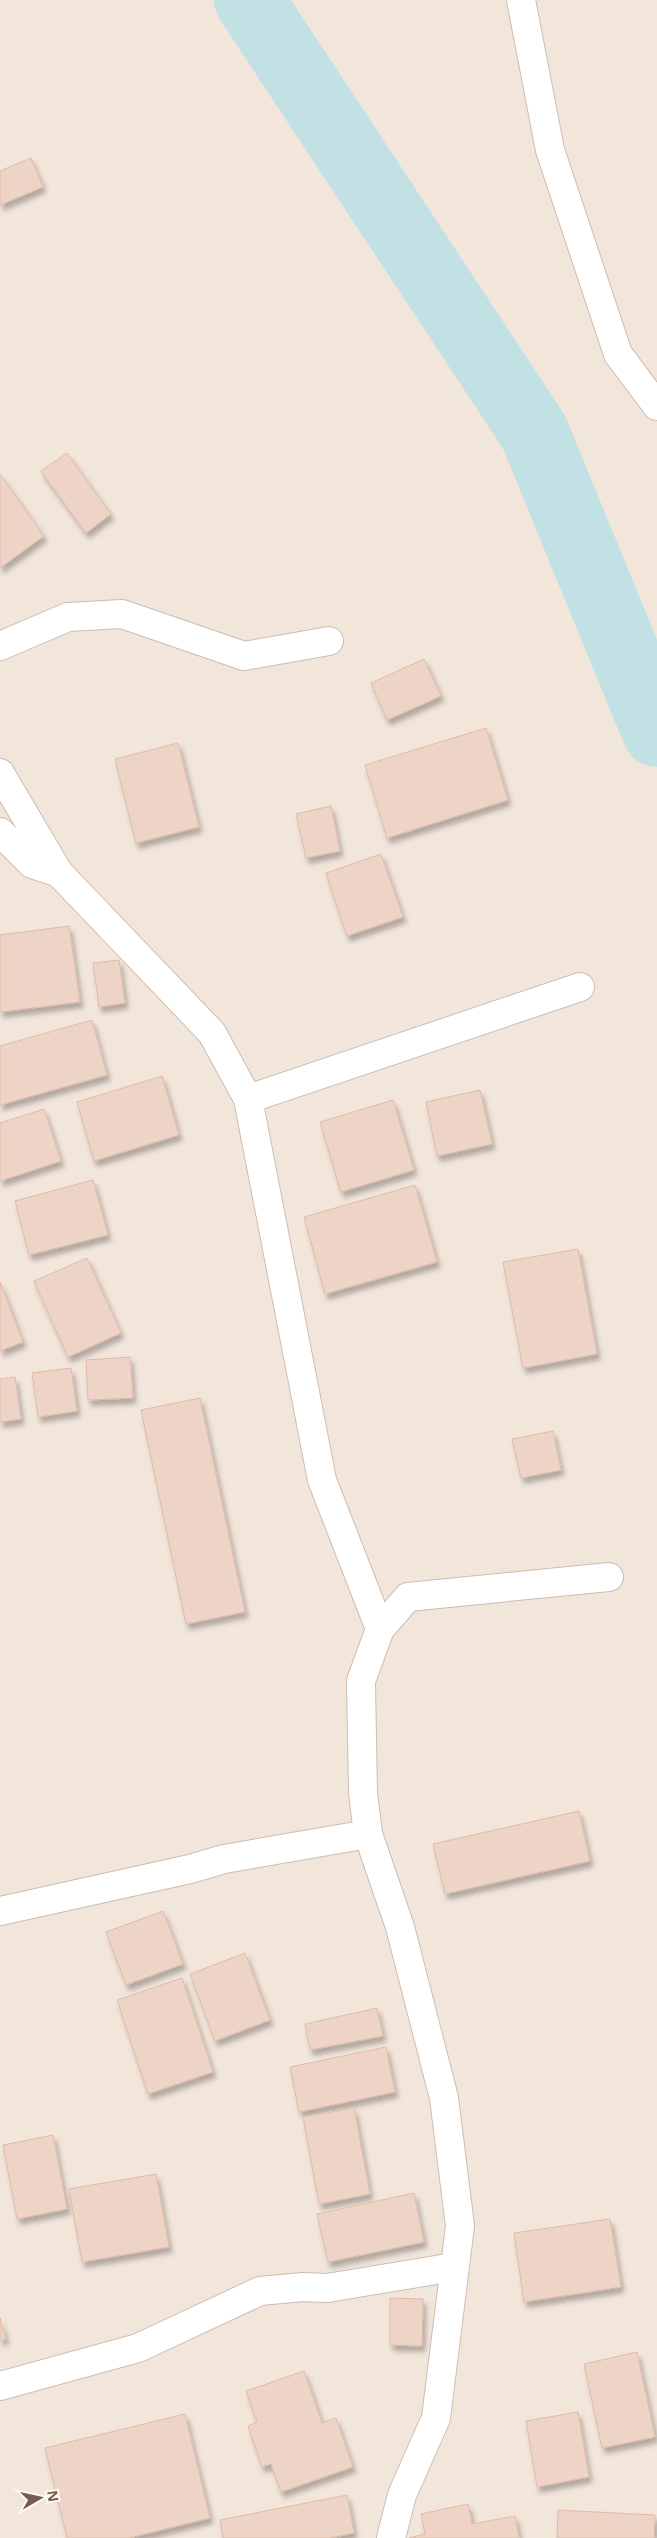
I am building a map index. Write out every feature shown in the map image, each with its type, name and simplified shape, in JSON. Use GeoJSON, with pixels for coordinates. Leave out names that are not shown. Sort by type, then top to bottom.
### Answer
{"type":"FeatureCollection","features":[{"type":"Feature","properties":{"kind":"street"},"geometry":{"type":"LineString","coordinates":[[521,0],[550,150],[618,354],[657,406]]}},
{"type":"Feature","properties":{"kind":"street"},"geometry":{"type":"LineString","coordinates":[[0,646],[68,617],[122,614],[244,656],[329,640]]}},
{"type":"Feature","properties":{"kind":"street"},"geometry":{"type":"LineString","coordinates":[[0,772],[59,873],[212,1032],[248,1098],[322,1480],[380,1629]]}},
{"type":"Feature","properties":{"kind":"street"},"geometry":{"type":"LineString","coordinates":[[0,832],[32,864],[59,873]]}},
{"type":"Feature","properties":{"kind":"street"},"geometry":{"type":"LineString","coordinates":[[248,1098],[580,987]]}},
{"type":"Feature","properties":{"kind":"street"},"geometry":{"type":"LineString","coordinates":[[391,2538],[402,2495],[436,2418],[460,2226],[444,2098],[400,1928],[368,1834],[363,1793],[361,1681],[380,1629],[408,1597],[609,1577]]}},
{"type":"Feature","properties":{"kind":"street"},"geometry":{"type":"LineString","coordinates":[[0,1911],[190,1869],[224,1859],[368,1834]]}},
{"type":"Feature","properties":{"kind":"street"},"geometry":{"type":"LineString","coordinates":[[0,2386],[138,2348],[260,2291],[303,2287],[327,2288],[454,2267]]}},
{"type":"Feature","properties":{"kind":"shaded area"},"geometry":{"type":"Polygon","coordinates":[[[0,0],[657,0],[657,2538],[0,2538],[0,0]]]}},
{"type":"Feature","properties":{"kind":"building"},"geometry":{"type":"Polygon","coordinates":[[[31,158],[43,187],[0,205],[0,171],[31,158]]]}},
{"type":"Feature","properties":{"kind":"building"},"geometry":{"type":"Polygon","coordinates":[[[67,453],[111,514],[86,533],[41,471],[67,453]]]}},
{"type":"Feature","properties":{"kind":"building"},"geometry":{"type":"Polygon","coordinates":[[[0,474],[44,536],[0,568],[0,474]]]}},
{"type":"Feature","properties":{"kind":"building"},"geometry":{"type":"Polygon","coordinates":[[[424,659],[441,696],[387,720],[371,683],[424,659]]]}},
{"type":"Feature","properties":{"kind":"building"},"geometry":{"type":"Polygon","coordinates":[[[486,728],[508,800],[387,838],[365,765],[486,728]]]}},
{"type":"Feature","properties":{"kind":"building"},"geometry":{"type":"Polygon","coordinates":[[[178,743],[199,827],[136,843],[115,759],[178,743]]]}},
{"type":"Feature","properties":{"kind":"building"},"geometry":{"type":"Polygon","coordinates":[[[331,806],[340,851],[306,858],[296,814],[331,806]]]}},
{"type":"Feature","properties":{"kind":"building"},"geometry":{"type":"Polygon","coordinates":[[[381,854],[403,917],[347,936],[326,873],[381,854]]]}},
{"type":"Feature","properties":{"kind":"building"},"geometry":{"type":"Polygon","coordinates":[[[69,926],[80,1002],[0,1012],[0,935],[69,926]]]}},
{"type":"Feature","properties":{"kind":"building"},"geometry":{"type":"Polygon","coordinates":[[[119,960],[125,1003],[99,1007],[93,963],[119,960]]]}},
{"type":"Feature","properties":{"kind":"building"},"geometry":{"type":"Polygon","coordinates":[[[92,1020],[107,1075],[0,1105],[0,1046],[92,1020]]]}},
{"type":"Feature","properties":{"kind":"building"},"geometry":{"type":"Polygon","coordinates":[[[162,1076],[179,1135],[94,1161],[77,1102],[162,1076]]]}},
{"type":"Feature","properties":{"kind":"building"},"geometry":{"type":"Polygon","coordinates":[[[480,1090],[492,1144],[437,1156],[426,1102],[480,1090]]]}},
{"type":"Feature","properties":{"kind":"building"},"geometry":{"type":"Polygon","coordinates":[[[393,1100],[414,1170],[341,1192],[320,1122],[393,1100]]]}},
{"type":"Feature","properties":{"kind":"building"},"geometry":{"type":"Polygon","coordinates":[[[44,1109],[61,1161],[0,1181],[0,1123],[44,1109]]]}},
{"type":"Feature","properties":{"kind":"building"},"geometry":{"type":"Polygon","coordinates":[[[93,1180],[108,1235],[29,1255],[15,1201],[93,1180]]]}},
{"type":"Feature","properties":{"kind":"building"},"geometry":{"type":"Polygon","coordinates":[[[415,1185],[437,1262],[325,1294],[304,1217],[415,1185]]]}},
{"type":"Feature","properties":{"kind":"building"},"geometry":{"type":"Polygon","coordinates":[[[578,1249],[597,1354],[523,1368],[503,1262],[578,1249]]]}},
{"type":"Feature","properties":{"kind":"building"},"geometry":{"type":"Polygon","coordinates":[[[87,1258],[121,1333],[68,1357],[34,1281],[87,1258]]]}},
{"type":"Feature","properties":{"kind":"building"},"geometry":{"type":"Polygon","coordinates":[[[0,1282],[23,1342],[0,1351],[0,1282]]]}},
{"type":"Feature","properties":{"kind":"building"},"geometry":{"type":"Polygon","coordinates":[[[130,1357],[133,1398],[88,1400],[86,1360],[130,1357]]]}},
{"type":"Feature","properties":{"kind":"building"},"geometry":{"type":"Polygon","coordinates":[[[71,1368],[77,1411],[38,1417],[32,1373],[71,1368]]]}},
{"type":"Feature","properties":{"kind":"building"},"geometry":{"type":"Polygon","coordinates":[[[15,1377],[21,1419],[0,1422],[0,1379],[15,1377]]]}},
{"type":"Feature","properties":{"kind":"building"},"geometry":{"type":"Polygon","coordinates":[[[200,1398],[245,1612],[186,1624],[141,1410],[200,1398]]]}},
{"type":"Feature","properties":{"kind":"building"},"geometry":{"type":"Polygon","coordinates":[[[553,1431],[561,1470],[521,1478],[512,1439],[553,1431]]]}},
{"type":"Feature","properties":{"kind":"building"},"geometry":{"type":"Polygon","coordinates":[[[579,1811],[590,1861],[445,1894],[433,1844],[579,1811]]]}},
{"type":"Feature","properties":{"kind":"building"},"geometry":{"type":"Polygon","coordinates":[[[163,1911],[183,1964],[126,1985],[106,1932],[163,1911]]]}},
{"type":"Feature","properties":{"kind":"building"},"geometry":{"type":"Polygon","coordinates":[[[245,1953],[270,2020],[215,2041],[190,1974],[245,1953]]]}},
{"type":"Feature","properties":{"kind":"building"},"geometry":{"type":"Polygon","coordinates":[[[182,1978],[213,2072],[148,2094],[117,2000],[182,1978]]]}},
{"type":"Feature","properties":{"kind":"building"},"geometry":{"type":"Polygon","coordinates":[[[377,2008],[383,2036],[310,2050],[305,2024],[377,2008]]]}},
{"type":"Feature","properties":{"kind":"building"},"geometry":{"type":"Polygon","coordinates":[[[386,2047],[395,2092],[299,2112],[290,2067],[386,2047]]]}},
{"type":"Feature","properties":{"kind":"building"},"geometry":{"type":"Polygon","coordinates":[[[354,2108],[370,2194],[319,2204],[303,2117],[354,2108]]]}},
{"type":"Feature","properties":{"kind":"building"},"geometry":{"type":"Polygon","coordinates":[[[53,2135],[67,2209],[17,2219],[3,2145],[53,2135]]]}},
{"type":"Feature","properties":{"kind":"building"},"geometry":{"type":"Polygon","coordinates":[[[156,2174],[169,2247],[82,2262],[69,2189],[156,2174]]]}},
{"type":"Feature","properties":{"kind":"building"},"geometry":{"type":"Polygon","coordinates":[[[414,2193],[424,2242],[328,2262],[317,2214],[414,2193]]]}},
{"type":"Feature","properties":{"kind":"building"},"geometry":{"type":"Polygon","coordinates":[[[610,2219],[621,2287],[524,2302],[514,2233],[610,2219]]]}},
{"type":"Feature","properties":{"kind":"building"},"geometry":{"type":"Polygon","coordinates":[[[390,2298],[423,2299],[422,2346],[390,2345],[390,2298]]]}},
{"type":"Feature","properties":{"kind":"building"},"geometry":{"type":"Polygon","coordinates":[[[0,2318],[6,2339],[0,2340],[0,2318]]]}},
{"type":"Feature","properties":{"kind":"building"},"geometry":{"type":"Polygon","coordinates":[[[637,2352],[655,2437],[602,2448],[584,2364],[637,2352]]]}},
{"type":"Feature","properties":{"kind":"building"},"geometry":{"type":"Polygon","coordinates":[[[304,2371],[322,2423],[336,2418],[353,2467],[281,2492],[271,2464],[262,2467],[248,2426],[257,2422],[246,2391],[304,2371]]]}},
{"type":"Feature","properties":{"kind":"building"},"geometry":{"type":"Polygon","coordinates":[[[578,2412],[589,2477],[537,2487],[526,2421],[578,2412]]]}},
{"type":"Feature","properties":{"kind":"building"},"geometry":{"type":"Polygon","coordinates":[[[185,2414],[210,2518],[129,2538],[67,2538],[45,2448],[185,2414]]]}},
{"type":"Feature","properties":{"kind":"building"},"geometry":{"type":"Polygon","coordinates":[[[347,2495],[354,2533],[330,2538],[223,2538],[220,2520],[347,2495]]]}},
{"type":"Feature","properties":{"kind":"building"},"geometry":{"type":"Polygon","coordinates":[[[468,2504],[472,2524],[515,2516],[519,2538],[409,2538],[425,2534],[421,2514],[468,2504]]]}},
{"type":"Feature","properties":{"kind":"building"},"geometry":{"type":"Polygon","coordinates":[[[558,2510],[655,2515],[654,2538],[557,2538],[558,2510]]]}},
{"type":"Feature","properties":{"kind":"waterway"},"geometry":{"type":"LineString","coordinates":[[249,0],[534,432],[657,732]]}}]}
